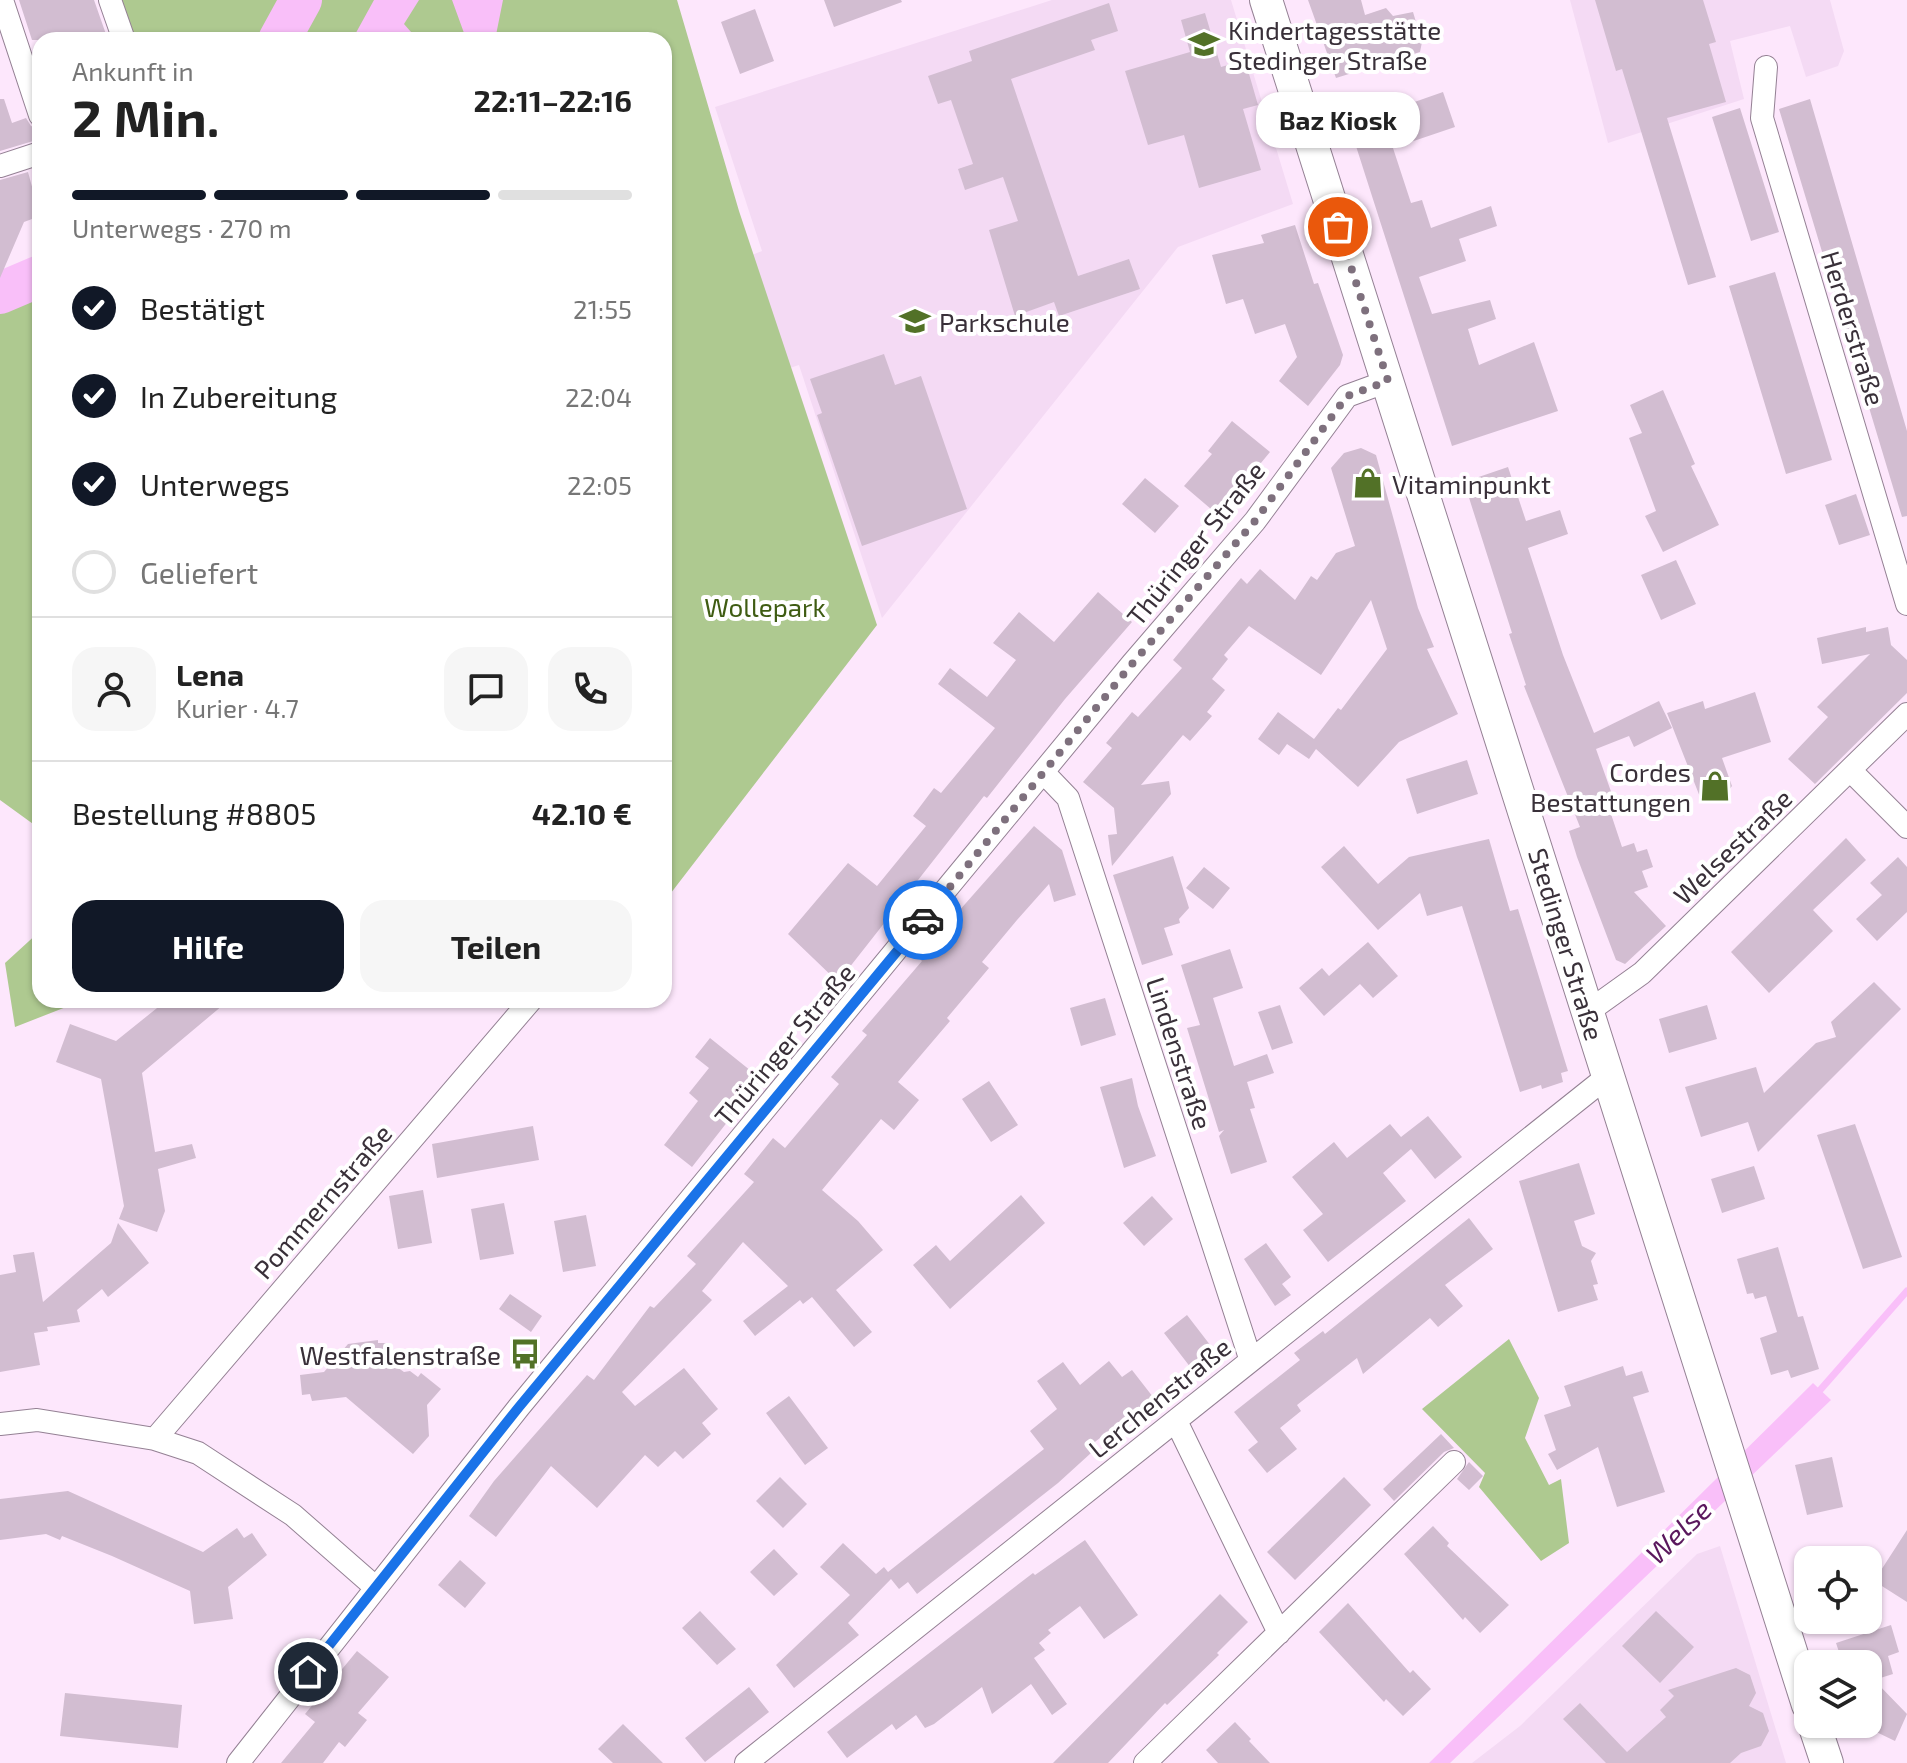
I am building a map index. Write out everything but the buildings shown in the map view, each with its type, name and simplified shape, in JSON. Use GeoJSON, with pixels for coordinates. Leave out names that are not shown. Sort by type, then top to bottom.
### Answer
{"type":"FeatureCollection","features":[{"type":"Feature","properties":{"kind":"main road","name":"Stedinger Straße"},"geometry":{"type":"LineString","coordinates":[[1266,0],[1794,1662]]}},
{"type":"Feature","properties":{"kind":"main road"},"geometry":{"type":"LineString","coordinates":[[1819,1738],[1827,1763]]}},
{"type":"Feature","properties":{"kind":"street"},"geometry":{"type":"LineString","coordinates":[[2,0],[5,28],[32,95]]}},
{"type":"Feature","properties":{"kind":"street"},"geometry":{"type":"LineString","coordinates":[[110,0],[121,32]]}},
{"type":"Feature","properties":{"kind":"street","name":"Herderstraße"},"geometry":{"type":"LineString","coordinates":[[1766,67],[1762,118],[1907,604]]}},
{"type":"Feature","properties":{"kind":"street"},"geometry":{"type":"LineString","coordinates":[[0,166],[32,156]]}},
{"type":"Feature","properties":{"kind":"street","name":"Thüringer Straße"},"geometry":{"type":"LineString","coordinates":[[238,1763],[374,1586],[1255,521],[1347,396],[1388,381]]}},
{"type":"Feature","properties":{"kind":"street","name":"Welsestraße"},"geometry":{"type":"LineString","coordinates":[[1589,1011],[1642,973],[1907,714]]}},
{"type":"Feature","properties":{"kind":"street"},"geometry":{"type":"LineString","coordinates":[[1850,770],[1907,827]]}},
{"type":"Feature","properties":{"kind":"street","name":"Lindenstraße"},"geometry":{"type":"LineString","coordinates":[[1044,773],[1068,798],[1250,1358]]}},
{"type":"Feature","properties":{"kind":"street","name":"Pommernstraße"},"geometry":{"type":"LineString","coordinates":[[155,1439],[524,1008]]}},
{"type":"Feature","properties":{"kind":"street","name":"Lerchenstraße"},"geometry":{"type":"LineString","coordinates":[[746,1763],[1176,1421],[1250,1358],[1608,1076]]}},
{"type":"Feature","properties":{"kind":"street"},"geometry":{"type":"LineString","coordinates":[[0,1424],[37,1420],[155,1439],[198,1453],[293,1515],[374,1586]]}},
{"type":"Feature","properties":{"kind":"street"},"geometry":{"type":"LineString","coordinates":[[1176,1421],[1279,1633]]}},
{"type":"Feature","properties":{"kind":"street"},"geometry":{"type":"LineString","coordinates":[[1145,1763],[1454,1462]]}},
{"type":"Feature","properties":{"kind":"shaded area","name":"Parkschule"},"geometry":{"type":"Polygon","coordinates":[[[1052,0],[1231,0],[1293,204],[1178,247],[882,618],[799,365],[733,387],[696,277],[762,251],[715,107],[1052,0]]]}},
{"type":"Feature","properties":{"kind":"shaded area"},"geometry":{"type":"Polygon","coordinates":[[[1570,0],[1830,0],[1844,51],[1838,66],[1806,77],[1790,26],[1730,41],[1744,99],[1608,143],[1570,0]]]}},
{"type":"Feature","properties":{"kind":"shaded area"},"geometry":{"type":"Polygon","coordinates":[[[1720,1546],[1786,1763],[1472,1763],[1520,1726],[1697,1554],[1720,1546]]]}},
{"type":"Feature","properties":{"kind":"green space","name":"Wollepark"},"geometry":{"type":"Polygon","coordinates":[[[117,0],[677,0],[739,211],[877,625],[672,892],[672,32],[127,32],[117,0]]]}},
{"type":"Feature","properties":{"kind":"green space"},"geometry":{"type":"Polygon","coordinates":[[[32,263],[32,823],[0,800],[0,276],[32,263]]]}},
{"type":"Feature","properties":{"kind":"green space"},"geometry":{"type":"Polygon","coordinates":[[[32,938],[32,1008],[64,1008],[15,1027],[5,963],[32,938]]]}},
{"type":"Feature","properties":{"kind":"green space"},"geometry":{"type":"Polygon","coordinates":[[[1509,1339],[1539,1398],[1525,1438],[1549,1485],[1561,1479],[1569,1543],[1541,1561],[1479,1487],[1485,1473],[1422,1409],[1509,1339]]]}},
{"type":"Feature","properties":{"kind":"water"},"geometry":{"type":"Polygon","coordinates":[[[374,0],[419,0],[404,24],[411,32],[356,32],[374,0]]]}},
{"type":"Feature","properties":{"kind":"water"},"geometry":{"type":"Polygon","coordinates":[[[452,0],[503,0],[497,32],[464,32],[452,0]]]}},
{"type":"Feature","properties":{"kind":"water"},"geometry":{"type":"Polygon","coordinates":[[[1813,1383],[1831,1400],[1450,1763],[1429,1763],[1813,1383]]]}},
{"type":"Feature","properties":{"kind":"waterway"},"geometry":{"type":"LineString","coordinates":[[283,32],[301,0]]}},
{"type":"Feature","properties":{"kind":"waterway"},"geometry":{"type":"LineString","coordinates":[[0,293],[32,279]]}},
{"type":"Feature","properties":{"kind":"waterway","name":"Welse"},"geometry":{"type":"LineString","coordinates":[[1814,1397],[1907,1291]]}},
{"type":"Feature","properties":{"kind":"way so far"},"geometry":{"type":"LineString","coordinates":[[923,920],[1132,664],[1255,521],[1347,396],[1388,381],[1338,227]]}},
{"type":"Feature","properties":{"kind":"place","name":"Kindertagesstätte Stedinger Straße"},"geometry":{"type":"Point","coordinates":[1204,44]}},
{"type":"Feature","properties":{"kind":"place","name":"Baz Kiosk"},"geometry":{"type":"Point","coordinates":[1338,227]}},
{"type":"Feature","properties":{"kind":"place","name":"Parkschule"},"geometry":{"type":"Point","coordinates":[915,321]}},
{"type":"Feature","properties":{"kind":"place","name":"Vitaminpunkt"},"geometry":{"type":"Point","coordinates":[1368,483]}},
{"type":"Feature","properties":{"kind":"place","name":"Cordes Bestattungen"},"geometry":{"type":"Point","coordinates":[1715,786]}},
{"type":"Feature","properties":{"kind":"place","name":"Westfalenstraße"},"geometry":{"type":"Point","coordinates":[525,1354]}},
{"type":"Feature","properties":{"kind":"route"},"geometry":{"type":"LineString","coordinates":[[308,1672],[519,1407],[923,920]]}}]}
